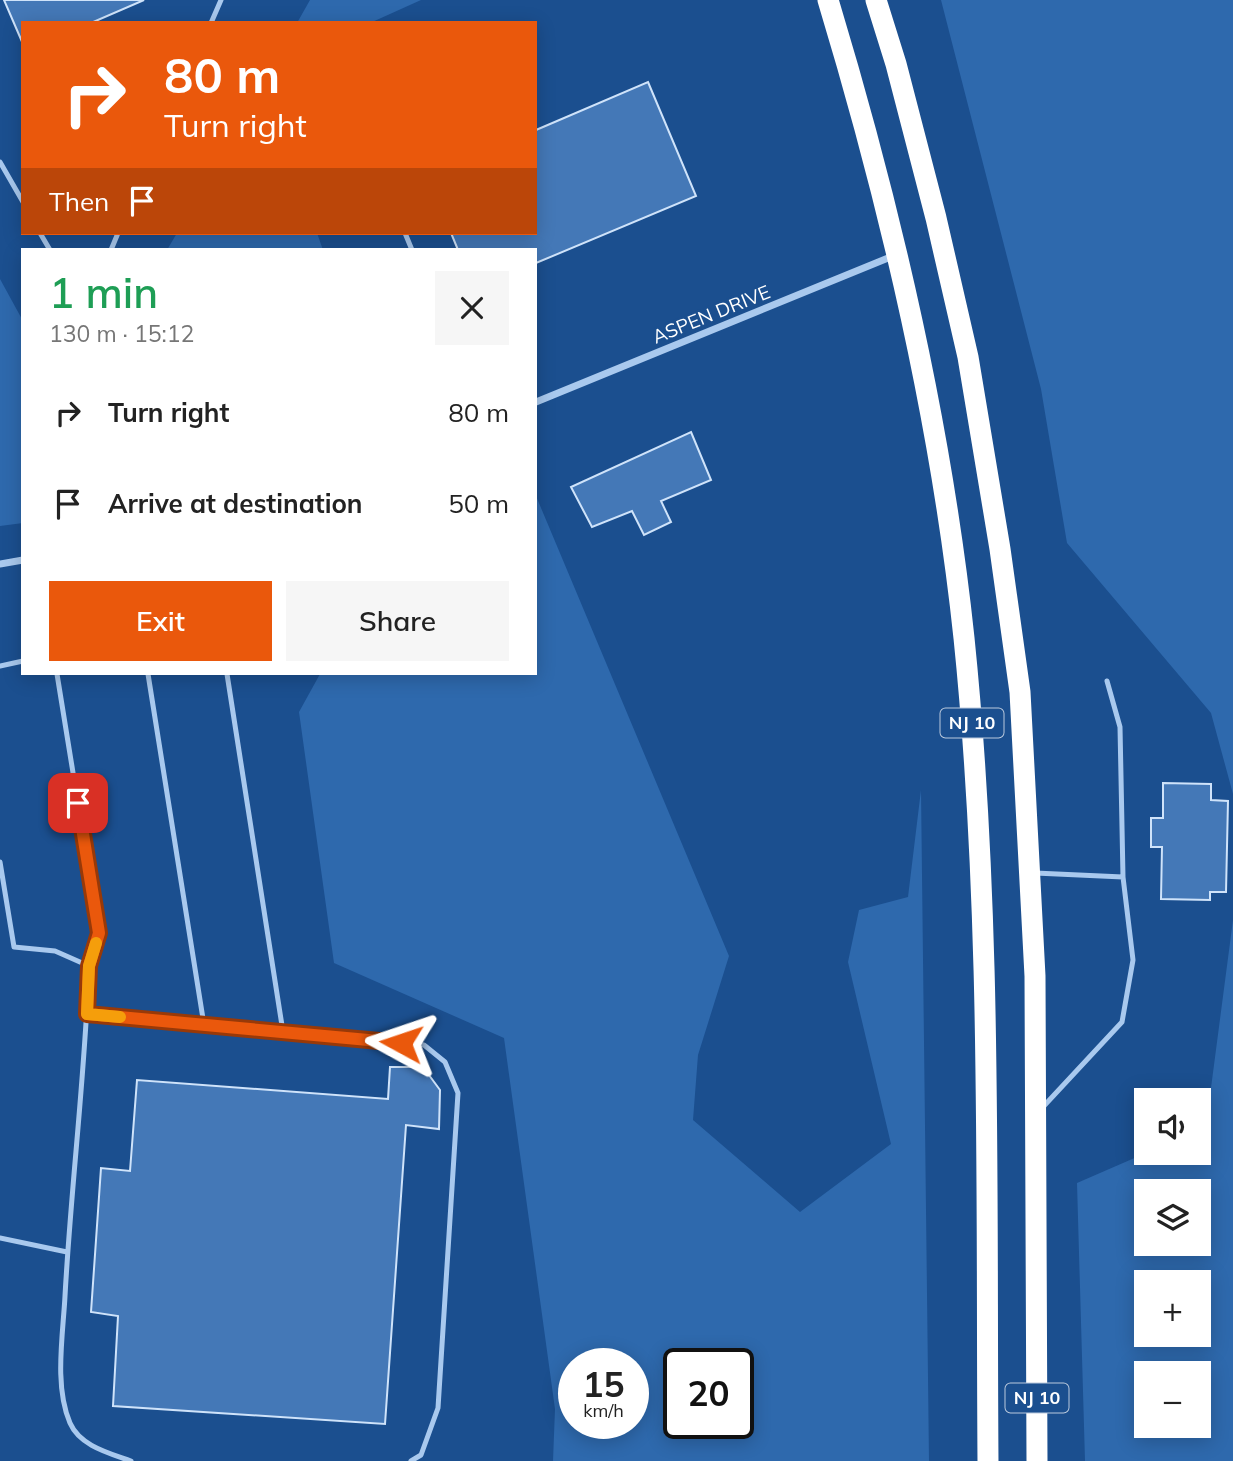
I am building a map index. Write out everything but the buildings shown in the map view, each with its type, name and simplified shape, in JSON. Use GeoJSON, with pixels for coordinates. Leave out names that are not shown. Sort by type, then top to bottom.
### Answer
{"type":"FeatureCollection","features":[{"type":"Feature","properties":{"kind":"highway","name":"NJ 10"},"geometry":{"type":"LineString","coordinates":[[828,0],[851,76],[915,327],[945,500],[964,635],[982,859],[984,926],[988,1461]]}},
{"type":"Feature","properties":{"kind":"highway","name":"NJ 10"},"geometry":{"type":"LineString","coordinates":[[876,0],[896,64],[936,218],[968,358],[1020,692],[1035,976],[1037,1461]]}},
{"type":"Feature","properties":{"kind":"street","name":"ASPEN DRIVE"},"geometry":{"type":"LineString","coordinates":[[537,402],[897,254]]}},
{"type":"Feature","properties":{"kind":"street"},"geometry":{"type":"LineString","coordinates":[[0,564],[21,560]]}},
{"type":"Feature","properties":{"kind":"lane"},"geometry":{"type":"LineString","coordinates":[[212,21],[221,0]]}},
{"type":"Feature","properties":{"kind":"lane"},"geometry":{"type":"LineString","coordinates":[[0,162],[21,199]]}},
{"type":"Feature","properties":{"kind":"lane"},"geometry":{"type":"LineString","coordinates":[[0,666],[21,661]]}},
{"type":"Feature","properties":{"kind":"lane"},"geometry":{"type":"LineString","coordinates":[[57,675],[99,933],[89,966],[60,1382],[70,1424],[92,1447],[131,1461]]}},
{"type":"Feature","properties":{"kind":"lane"},"geometry":{"type":"LineString","coordinates":[[148,675],[204,1025]]}},
{"type":"Feature","properties":{"kind":"lane"},"geometry":{"type":"LineString","coordinates":[[227,675],[283,1032]]}},
{"type":"Feature","properties":{"kind":"lane"},"geometry":{"type":"LineString","coordinates":[[1035,1116],[1122,1022],[1133,960],[1123,877],[1119,727],[1107,681]]}},
{"type":"Feature","properties":{"kind":"lane"},"geometry":{"type":"LineString","coordinates":[[0,862],[14,947],[55,951],[89,966]]}},
{"type":"Feature","properties":{"kind":"lane"},"geometry":{"type":"LineString","coordinates":[[1031,873],[1123,877]]}},
{"type":"Feature","properties":{"kind":"lane"},"geometry":{"type":"LineString","coordinates":[[87,1014],[424,1045],[445,1062],[458,1093],[438,1408],[421,1455],[411,1461]]}},
{"type":"Feature","properties":{"kind":"lane"},"geometry":{"type":"LineString","coordinates":[[0,1238],[67,1252]]}},
{"type":"Feature","properties":{"kind":"shaded area"},"geometry":{"type":"Polygon","coordinates":[[[310,0],[421,0],[374,21],[298,21],[310,0]]]}},
{"type":"Feature","properties":{"kind":"shaded area"},"geometry":{"type":"Polygon","coordinates":[[[941,0],[1233,0],[1233,794],[1211,713],[1067,543],[1041,389],[941,0]]]}},
{"type":"Feature","properties":{"kind":"shaded area"},"geometry":{"type":"Polygon","coordinates":[[[176,235],[318,235],[322,248],[168,248],[176,235]]]}},
{"type":"Feature","properties":{"kind":"shaded area"},"geometry":{"type":"Polygon","coordinates":[[[0,279],[21,317],[21,523],[0,526],[0,279]]]}},
{"type":"Feature","properties":{"kind":"shaded area"},"geometry":{"type":"Polygon","coordinates":[[[537,498],[729,956],[698,1055],[693,1120],[800,1212],[891,1144],[848,962],[859,910],[908,897],[921,790],[929,1461],[553,1461],[555,1409],[504,1038],[334,963],[299,712],[319,675],[537,675],[537,498]]]}},
{"type":"Feature","properties":{"kind":"shaded area"},"geometry":{"type":"Polygon","coordinates":[[[1233,920],[1233,1461],[1085,1461],[1077,1183],[1134,1158],[1134,1165],[1211,1165],[1211,1088],[1233,920]]]}},
{"type":"Feature","properties":{"kind":"slow traffic"},"geometry":{"type":"LineString","coordinates":[[96,943],[89,966],[87,1014],[120,1017]]}},
{"type":"Feature","properties":{"kind":"route"},"geometry":{"type":"LineString","coordinates":[[78,803],[99,933],[89,966],[87,1014],[401,1043]]}}]}
